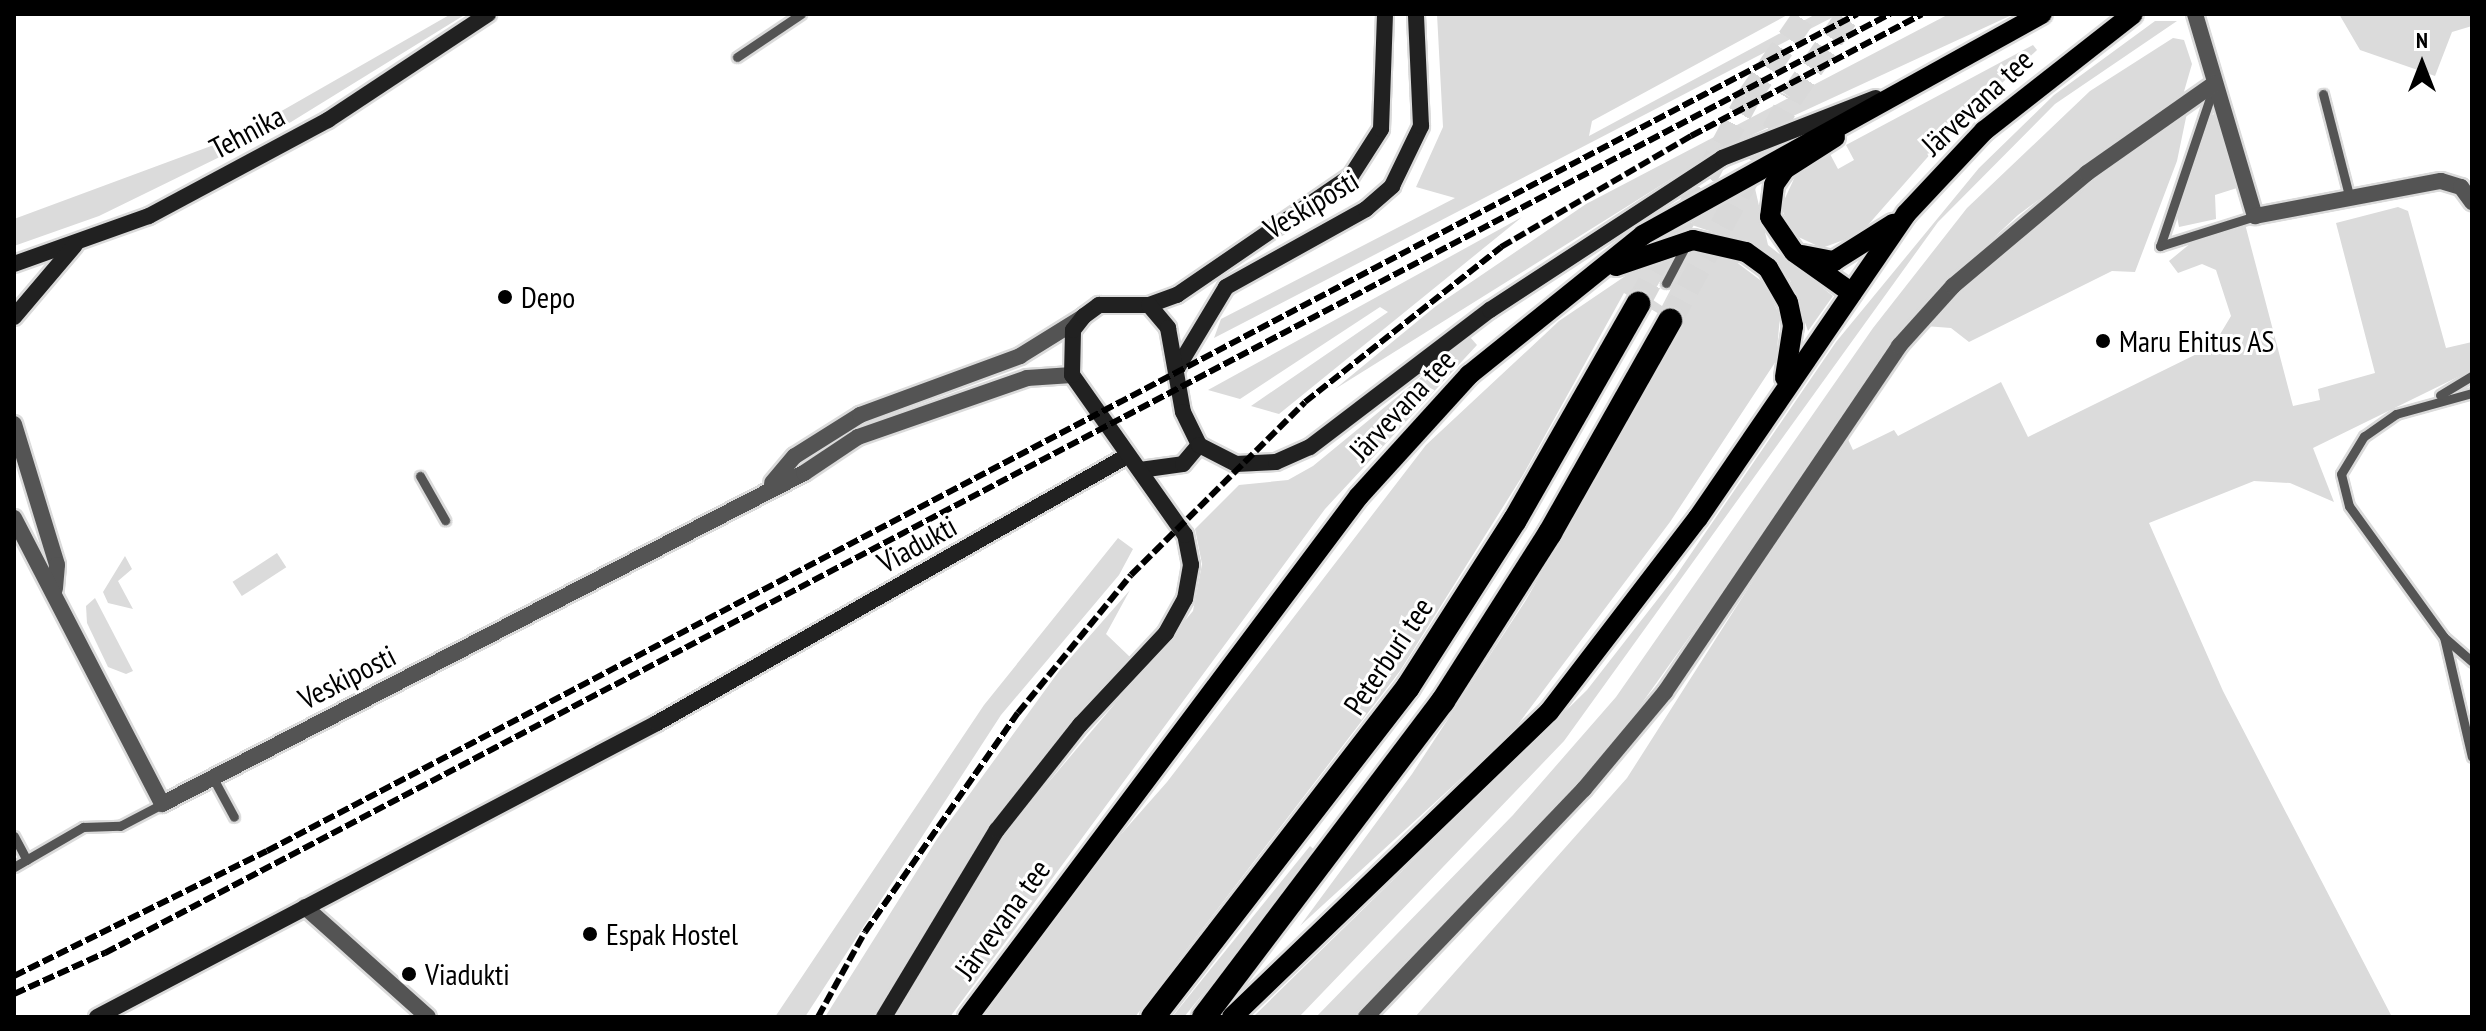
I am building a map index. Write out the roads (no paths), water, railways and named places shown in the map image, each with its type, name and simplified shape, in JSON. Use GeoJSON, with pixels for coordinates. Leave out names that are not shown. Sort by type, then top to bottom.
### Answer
{"type":"FeatureCollection","features":[{"type":"Feature","properties":{"kind":"highway","name":"Peterburi tee"},"geometry":{"type":"LineString","coordinates":[[1153,1017],[1289,850],[1408,687],[1515,520],[1638,304]]}},
{"type":"Feature","properties":{"kind":"highway"},"geometry":{"type":"LineString","coordinates":[[1204,1017],[1443,701],[1550,533],[1670,321]]}},
{"type":"Feature","properties":{"kind":"main road","name":"Järvevana tee"},"geometry":{"type":"LineString","coordinates":[[968,1017],[1359,496],[1434,409],[1574,285],[1655,228],[2042,14]]}},
{"type":"Feature","properties":{"kind":"main road","name":"Järvevana tee"},"geometry":{"type":"LineString","coordinates":[[1232,1017],[1549,712],[1698,518],[1781,389],[1906,214],[1984,131],[2133,14]]}},
{"type":"Feature","properties":{"kind":"main road"},"geometry":{"type":"LineString","coordinates":[[1852,293],[1794,252],[1770,217],[1774,185],[1900,90]]}},
{"type":"Feature","properties":{"kind":"main road"},"geometry":{"type":"LineString","coordinates":[[1794,252],[1834,261],[1906,214]]}},
{"type":"Feature","properties":{"kind":"main road"},"geometry":{"type":"LineString","coordinates":[[1574,285],[1651,249],[1687,242],[1736,247],[1780,282],[1793,326],[1781,389]]}},
{"type":"Feature","properties":{"kind":"street","name":"Tehnika"},"geometry":{"type":"LineString","coordinates":[[14,264],[149,216],[328,120],[488,14]]}},
{"type":"Feature","properties":{"kind":"street","name":"Veskiposti"},"geometry":{"type":"LineString","coordinates":[[1149,305],[1177,295],[1351,176],[1381,129],[1385,14]]}},
{"type":"Feature","properties":{"kind":"street","name":"Veskiposti"},"geometry":{"type":"LineString","coordinates":[[1178,367],[1226,287],[1366,209],[1392,186],[1421,126],[1416,14]]}},
{"type":"Feature","properties":{"kind":"street"},"geometry":{"type":"LineString","coordinates":[[2195,14],[2255,216],[2441,181],[2461,187],[2472,202]]}},
{"type":"Feature","properties":{"kind":"street"},"geometry":{"type":"LineString","coordinates":[[1366,1017],[1584,789],[1665,692],[1899,346],[1953,286],[2087,173],[2215,83]]}},
{"type":"Feature","properties":{"kind":"street"},"geometry":{"type":"LineString","coordinates":[[884,1017],[997,830],[1080,725],[1166,633],[1185,599],[1191,565],[1185,535],[1127,456],[1094,397],[1072,375],[1073,330],[1084,316],[1099,305],[1149,305],[1168,328],[1178,367],[1183,412],[1199,445],[1236,464],[1276,462],[1310,447],[1490,310],[1722,158],[1900,90]]}},
{"type":"Feature","properties":{"kind":"street"},"geometry":{"type":"LineString","coordinates":[[14,317],[77,243]]}},
{"type":"Feature","properties":{"kind":"street","name":"Veskiposti"},"geometry":{"type":"LineString","coordinates":[[769,486],[795,456],[860,415],[1020,356],[1084,316]]}},
{"type":"Feature","properties":{"kind":"street","name":"Veskiposti"},"geometry":{"type":"LineString","coordinates":[[162,804],[858,437],[1027,378],[1072,375]]}},
{"type":"Feature","properties":{"kind":"street"},"geometry":{"type":"LineString","coordinates":[[14,424],[57,565],[55,589]]}},
{"type":"Feature","properties":{"kind":"street"},"geometry":{"type":"LineString","coordinates":[[1140,470],[1183,464],[1199,445]]}},
{"type":"Feature","properties":{"kind":"street","name":"Viadukti"},"geometry":{"type":"LineString","coordinates":[[97,1017],[657,723],[1127,456]]}},
{"type":"Feature","properties":{"kind":"street"},"geometry":{"type":"LineString","coordinates":[[14,518],[37,572],[55,589],[162,804]]}},
{"type":"Feature","properties":{"kind":"street"},"geometry":{"type":"LineString","coordinates":[[305,907],[428,1017]]}},
{"type":"Feature","properties":{"kind":"lane"},"geometry":{"type":"LineString","coordinates":[[737,57],[801,14]]}},
{"type":"Feature","properties":{"kind":"lane"},"geometry":{"type":"LineString","coordinates":[[2215,83],[2160,246],[2255,216]]}},
{"type":"Feature","properties":{"kind":"lane"},"geometry":{"type":"LineString","coordinates":[[2323,94],[2350,199]]}},
{"type":"Feature","properties":{"kind":"lane"},"geometry":{"type":"LineString","coordinates":[[1666,283],[1687,242]]}},
{"type":"Feature","properties":{"kind":"lane"},"geometry":{"type":"LineString","coordinates":[[2472,376],[2364,436],[2349,453],[2341,489],[2444,637],[2472,662]]}},
{"type":"Feature","properties":{"kind":"lane"},"geometry":{"type":"LineString","coordinates":[[2433,398],[2472,393]]}},
{"type":"Feature","properties":{"kind":"lane"},"geometry":{"type":"LineString","coordinates":[[420,476],[445,520]]}},
{"type":"Feature","properties":{"kind":"lane"},"geometry":{"type":"LineString","coordinates":[[2444,637],[2472,757]]}},
{"type":"Feature","properties":{"kind":"lane"},"geometry":{"type":"LineString","coordinates":[[213,778],[234,817]]}},
{"type":"Feature","properties":{"kind":"lane"},"geometry":{"type":"LineString","coordinates":[[14,867],[83,827],[120,826],[162,804]]}},
{"type":"Feature","properties":{"kind":"lane"},"geometry":{"type":"LineString","coordinates":[[14,836],[27,860]]}},
{"type":"Feature","properties":{"kind":"tunnel"},"geometry":{"type":"LineString","coordinates":[[1638,304],[1748,98],[1806,14]]}},
{"type":"Feature","properties":{"kind":"tunnel"},"geometry":{"type":"LineString","coordinates":[[1670,321],[1791,98],[1849,14]]}},
{"type":"Feature","properties":{"kind":"railway"},"geometry":{"type":"LineString","coordinates":[[14,976],[267,851],[1857,14]]}},
{"type":"Feature","properties":{"kind":"railway"},"geometry":{"type":"LineString","coordinates":[[14,994],[105,953],[1890,14]]}},
{"type":"Feature","properties":{"kind":"railway"},"geometry":{"type":"LineString","coordinates":[[818,1017],[865,932],[1018,713],[1131,575],[1305,402],[1501,247],[1691,136],[1922,14]]}},
{"type":"Feature","properties":{"kind":"place","name":"Depo"},"geometry":{"type":"Point","coordinates":[505,297]}},
{"type":"Feature","properties":{"kind":"place","name":"Maru Ehitus AS"},"geometry":{"type":"Point","coordinates":[2103,341]}},
{"type":"Feature","properties":{"kind":"place","name":"Espak Hostel"},"geometry":{"type":"Point","coordinates":[590,934]}},
{"type":"Feature","properties":{"kind":"place","name":"Viadukti"},"geometry":{"type":"Point","coordinates":[409,974]}}]}
